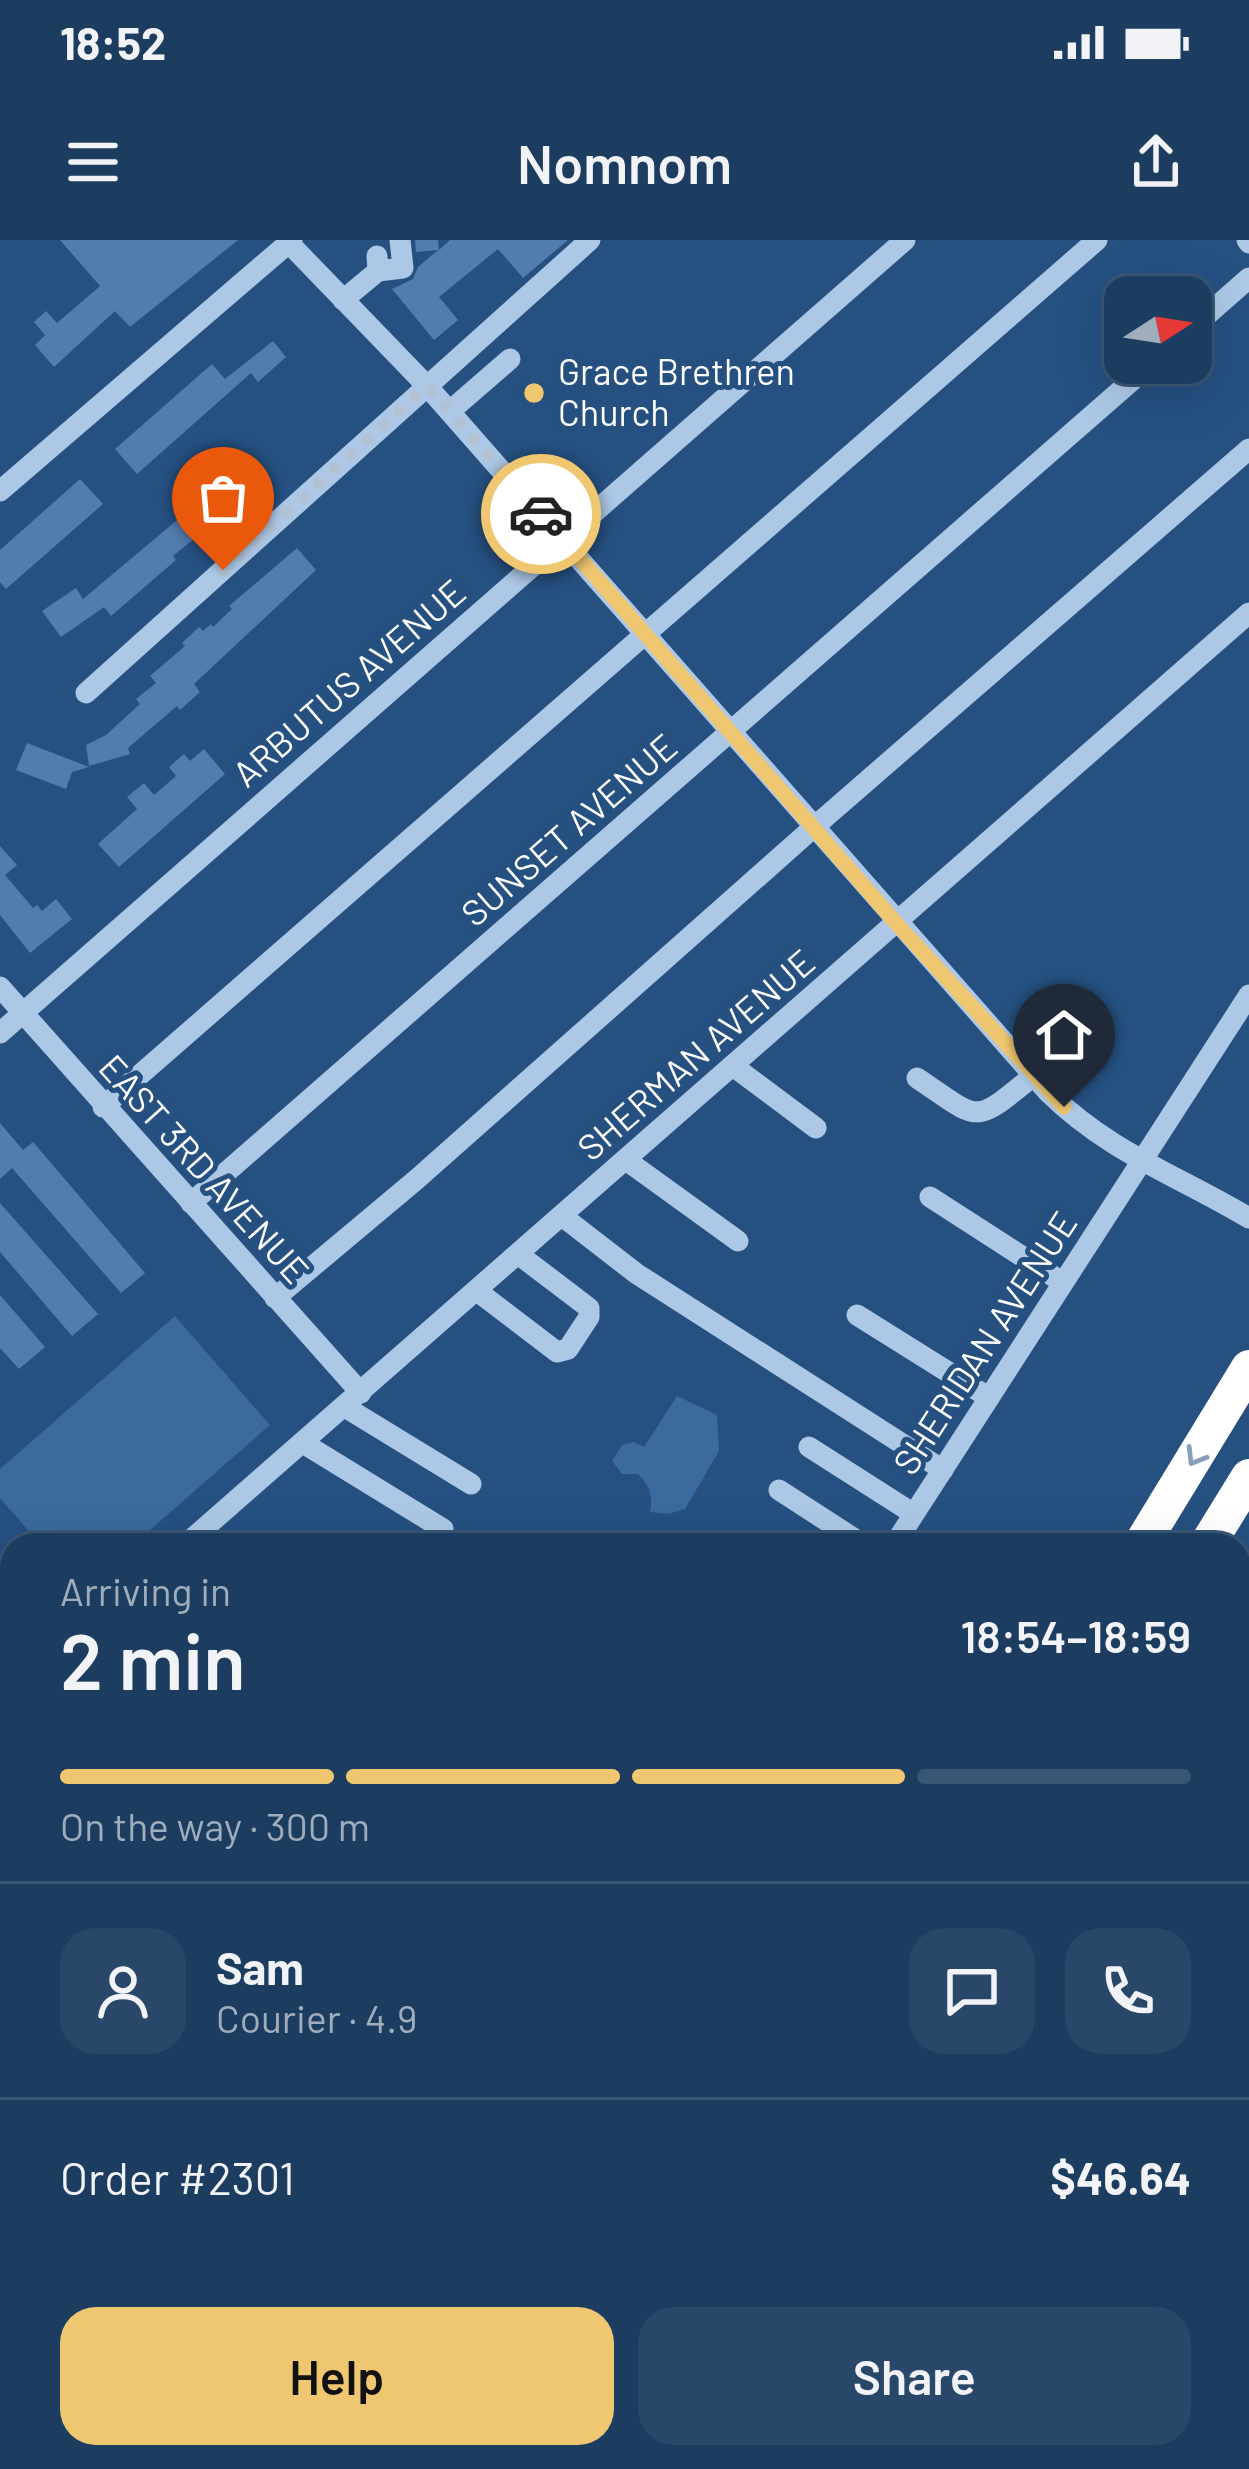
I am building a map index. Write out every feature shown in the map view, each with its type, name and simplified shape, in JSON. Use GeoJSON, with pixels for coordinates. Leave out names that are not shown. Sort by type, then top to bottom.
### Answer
{"type":"FeatureCollection","features":[{"type":"Feature","properties":{"kind":"highway"},"geometry":{"type":"LineString","coordinates":[[1149,1533],[1249,1368]]}},
{"type":"Feature","properties":{"kind":"highway"},"geometry":{"type":"LineString","coordinates":[[1214,1533],[1249,1477]]}},
{"type":"Feature","properties":{"kind":"street"},"geometry":{"type":"LineString","coordinates":[[344,299],[378,263],[403,268],[400,240]]}},
{"type":"Feature","properties":{"kind":"street"},"geometry":{"type":"LineString","coordinates":[[86,693],[590,240]]}},
{"type":"Feature","properties":{"kind":"street","name":"ARBUTUS AVENUE"},"geometry":{"type":"LineString","coordinates":[[0,1033],[905,240]]}},
{"type":"Feature","properties":{"kind":"street"},"geometry":{"type":"LineString","coordinates":[[103,1106],[1097,240]]}},
{"type":"Feature","properties":{"kind":"street"},"geometry":{"type":"LineString","coordinates":[[0,491],[289,241],[427,386],[1033,1076],[1064,1107],[1140,1162],[1249,1218]]}},
{"type":"Feature","properties":{"kind":"street"},"geometry":{"type":"LineString","coordinates":[[1212,310],[1249,278]]}},
{"type":"Feature","properties":{"kind":"street"},"geometry":{"type":"LineString","coordinates":[[449,411],[510,359]]}},
{"type":"Feature","properties":{"kind":"street","name":"SUNSET AVENUE"},"geometry":{"type":"LineString","coordinates":[[191,1203],[1128,384]]}},
{"type":"Feature","properties":{"kind":"street"},"geometry":{"type":"LineString","coordinates":[[275,1298],[417,1179],[1249,449]]}},
{"type":"Feature","properties":{"kind":"street","name":"SHERMAN AVENUE"},"geometry":{"type":"LineString","coordinates":[[199,1533],[1249,613]]}},
{"type":"Feature","properties":{"kind":"street","name":"EAST 3RD AVENUE"},"geometry":{"type":"LineString","coordinates":[[0,987],[275,1298],[353,1400],[471,1484]]}},
{"type":"Feature","properties":{"kind":"street","name":"SHERIDAN AVENUE"},"geometry":{"type":"LineString","coordinates":[[902,1533],[1249,995]]}},
{"type":"Feature","properties":{"kind":"street"},"geometry":{"type":"LineString","coordinates":[[733,1066],[816,1128]]}},
{"type":"Feature","properties":{"kind":"street"},"geometry":{"type":"LineString","coordinates":[[917,1078],[968,1113],[988,1113],[1033,1076]]}},
{"type":"Feature","properties":{"kind":"street"},"geometry":{"type":"LineString","coordinates":[[626,1160],[738,1240]]}},
{"type":"Feature","properties":{"kind":"street"},"geometry":{"type":"LineString","coordinates":[[930,1197],[1062,1282]]}},
{"type":"Feature","properties":{"kind":"street"},"geometry":{"type":"LineString","coordinates":[[562,1216],[638,1274],[943,1470]]}},
{"type":"Feature","properties":{"kind":"street"},"geometry":{"type":"LineString","coordinates":[[477,1291],[557,1352],[568,1349],[589,1317],[589,1308],[518,1255]]}},
{"type":"Feature","properties":{"kind":"street"},"geometry":{"type":"LineString","coordinates":[[857,1315],[988,1397]]}},
{"type":"Feature","properties":{"kind":"street"},"geometry":{"type":"LineString","coordinates":[[303,1443],[443,1528]]}},
{"type":"Feature","properties":{"kind":"street"},"geometry":{"type":"LineString","coordinates":[[809,1447],[914,1514]]}},
{"type":"Feature","properties":{"kind":"street"},"geometry":{"type":"LineString","coordinates":[[778,1490],[845,1533]]}},
{"type":"Feature","properties":{"kind":"shaded area"},"geometry":{"type":"Polygon","coordinates":[[[175,1316],[270,1425],[147,1533],[31,1533],[0,1498],[0,1469],[175,1316]]]}},
{"type":"Feature","properties":{"kind":"shaded area"},"geometry":{"type":"Polygon","coordinates":[[[677,1396],[717,1415],[719,1451],[685,1509],[650,1512],[651,1496],[645,1483],[638,1474],[622,1474],[612,1461],[622,1445],[634,1442],[644,1447],[677,1396]]]}},
{"type":"Feature","properties":{"kind":"building"},"geometry":{"type":"Polygon","coordinates":[[[60,240],[238,240],[130,327],[115,311],[54,367],[35,345],[45,335],[34,322],[46,311],[57,323],[100,286],[60,240]]]}},
{"type":"Feature","properties":{"kind":"building"},"geometry":{"type":"Polygon","coordinates":[[[415,240],[438,240],[439,250],[450,240],[568,240],[523,278],[498,249],[439,297],[458,320],[434,340],[392,289],[413,279],[418,267],[438,250],[416,252],[415,240]]]}},
{"type":"Feature","properties":{"kind":"building"},"geometry":{"type":"Polygon","coordinates":[[[273,341],[286,357],[258,382],[251,373],[137,474],[115,449],[212,364],[225,379],[273,341]]]}},
{"type":"Feature","properties":{"kind":"building"},"geometry":{"type":"Polygon","coordinates":[[[233,464],[251,485],[240,495],[243,499],[173,556],[176,560],[111,616],[104,607],[61,637],[42,611],[76,588],[83,599],[207,495],[203,490],[233,464]]]}},
{"type":"Feature","properties":{"kind":"building"},"geometry":{"type":"Polygon","coordinates":[[[80,479],[103,504],[6,589],[0,582],[0,550],[80,479]]]}},
{"type":"Feature","properties":{"kind":"building"},"geometry":{"type":"Polygon","coordinates":[[[297,548],[316,570],[194,684],[200,692],[128,748],[130,754],[89,766],[86,745],[106,735],[140,704],[136,699],[156,683],[150,676],[199,627],[203,631],[213,627],[232,609],[229,606],[297,548]]]}},
{"type":"Feature","properties":{"kind":"building"},"geometry":{"type":"Polygon","coordinates":[[[27,743],[89,767],[72,772],[66,789],[16,770],[27,743]]]}},
{"type":"Feature","properties":{"kind":"building"},"geometry":{"type":"Polygon","coordinates":[[[204,749],[225,774],[119,867],[98,844],[137,809],[127,797],[144,783],[154,795],[176,776],[169,767],[184,754],[190,761],[204,749]]]}},
{"type":"Feature","properties":{"kind":"building"},"geometry":{"type":"Polygon","coordinates":[[[0,846],[17,865],[5,875],[33,908],[37,905],[42,911],[56,899],[72,919],[30,953],[0,915],[0,846]]]}},
{"type":"Feature","properties":{"kind":"building"},"geometry":{"type":"Polygon","coordinates":[[[0,1123],[23,1150],[33,1142],[145,1273],[121,1293],[12,1168],[0,1179],[0,1123]]]}},
{"type":"Feature","properties":{"kind":"building"},"geometry":{"type":"Polygon","coordinates":[[[0,1203],[98,1314],[72,1336],[0,1252],[0,1203]]]}},
{"type":"Feature","properties":{"kind":"building"},"geometry":{"type":"Polygon","coordinates":[[[0,1295],[45,1347],[19,1369],[0,1348],[0,1295]]]}},
{"type":"Feature","properties":{"kind":"way so far"},"geometry":{"type":"LineString","coordinates":[[223,570],[427,386],[541,514]]}},
{"type":"Feature","properties":{"kind":"place","name":"Grace Brethren Church"},"geometry":{"type":"Point","coordinates":[534,393]}},
{"type":"Feature","properties":{"kind":"route"},"geometry":{"type":"LineString","coordinates":[[541,514],[896,923],[1064,1107]]}}]}
